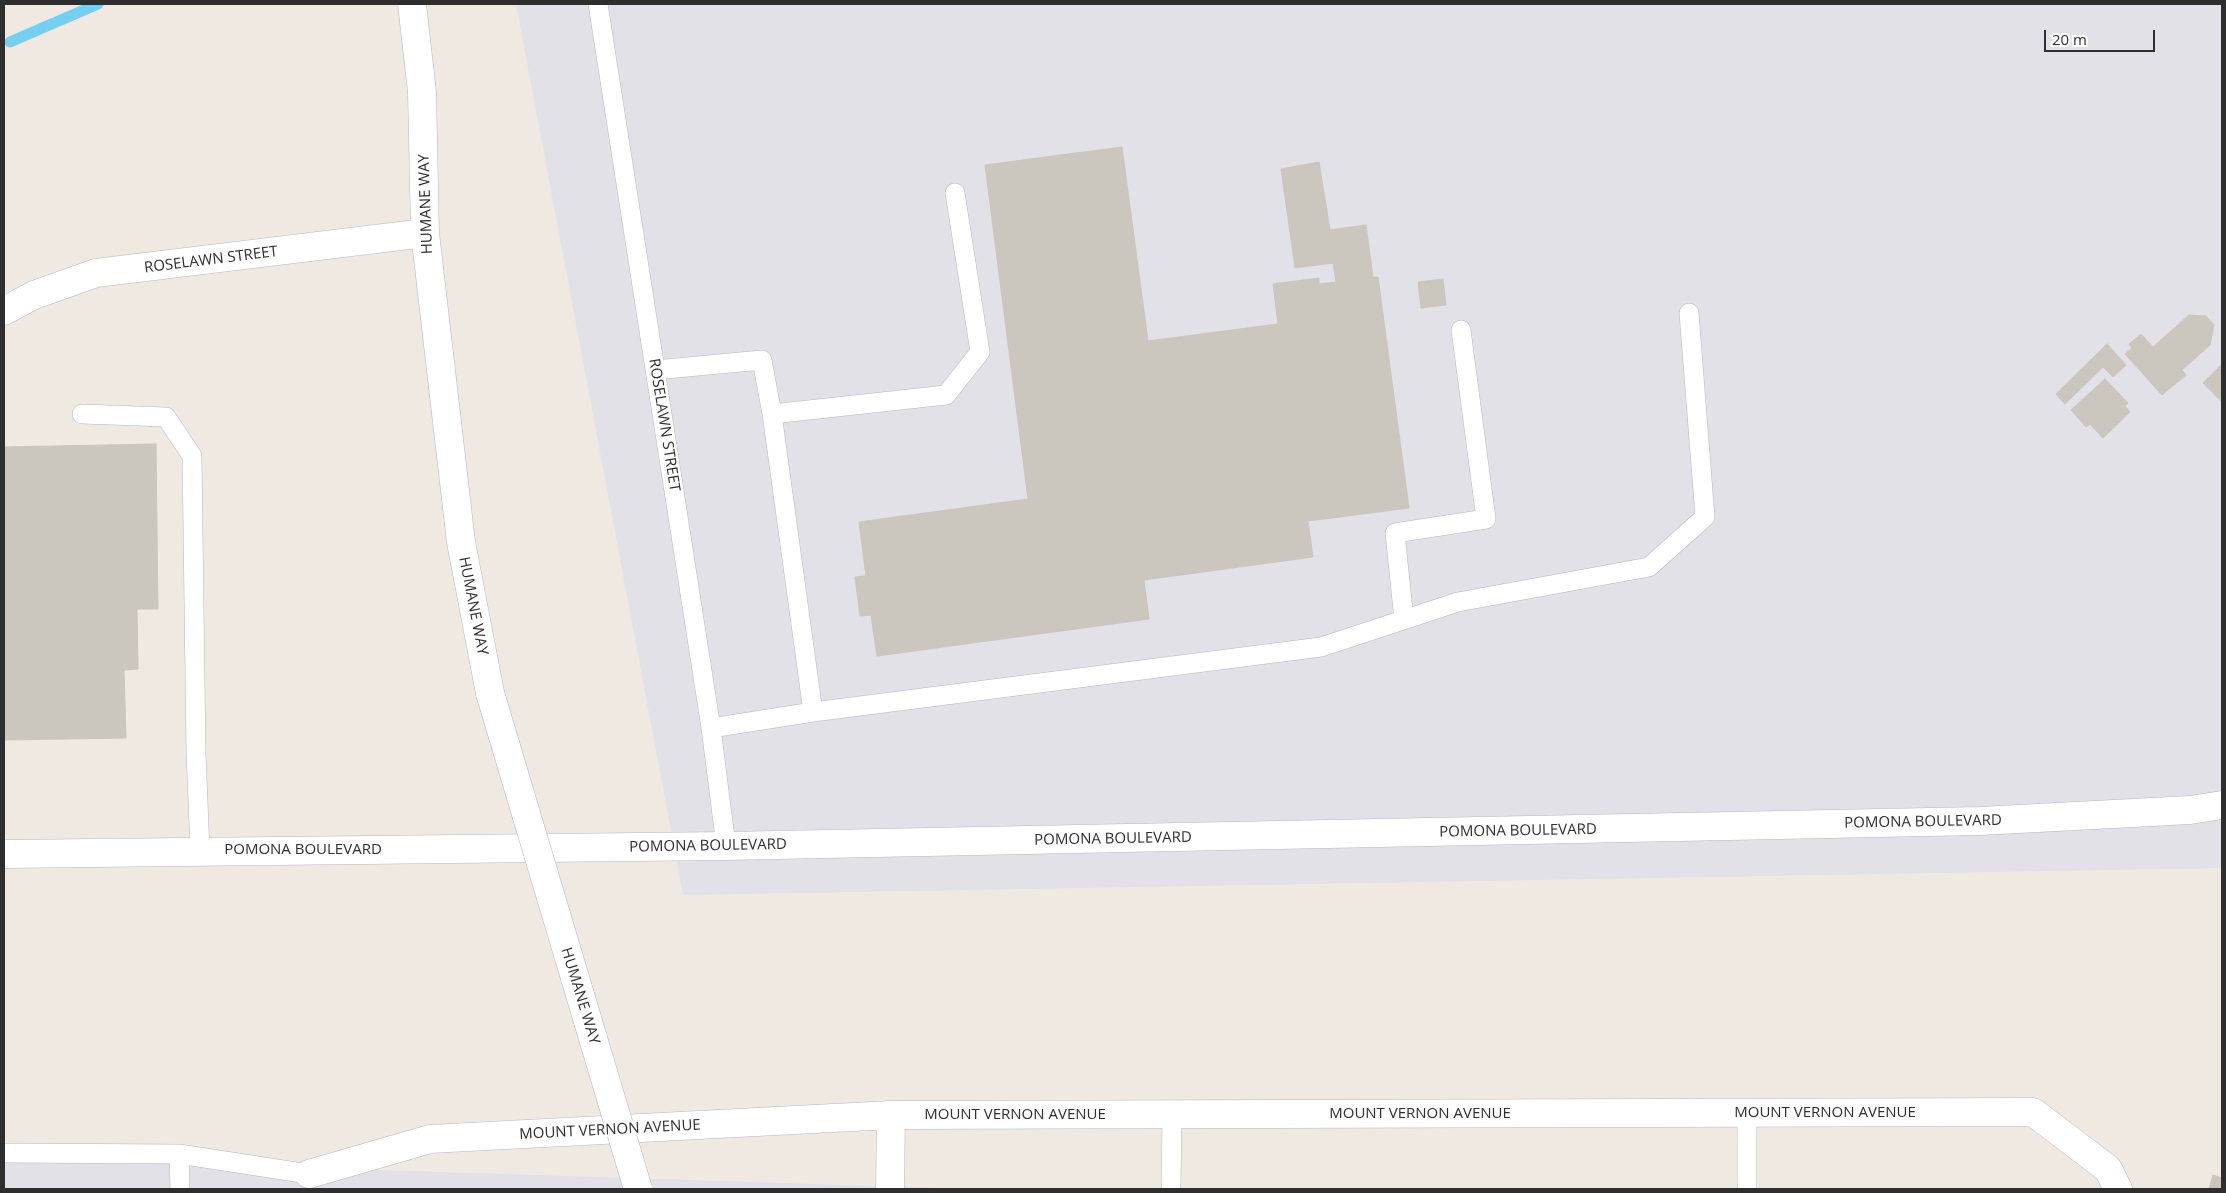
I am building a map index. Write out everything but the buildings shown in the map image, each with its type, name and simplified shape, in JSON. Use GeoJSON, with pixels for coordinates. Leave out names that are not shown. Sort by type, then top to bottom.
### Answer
{"type":"FeatureCollection","features":[{"type":"Feature","properties":{"kind":"street","name":"HUMANE WAY"},"geometry":{"type":"LineString","coordinates":[[412,4],[422,92],[425,233],[461,542],[490,693],[638,1189]]}},
{"type":"Feature","properties":{"kind":"street","name":"ROSELAWN STREET"},"geometry":{"type":"LineString","coordinates":[[4,311],[34,295],[96,273],[425,233]]}},
{"type":"Feature","properties":{"kind":"street","name":"POMONA BOULEVARD"},"geometry":{"type":"LineString","coordinates":[[4,854],[726,846],[1980,821],[2190,810],[2222,804]]}},
{"type":"Feature","properties":{"kind":"street","name":"MOUNT VERNON AVENUE"},"geometry":{"type":"LineString","coordinates":[[309,1174],[430,1139],[891,1115],[2033,1112],[2108,1169],[2118,1189]]}},
{"type":"Feature","properties":{"kind":"street"},"geometry":{"type":"LineString","coordinates":[[890,1189],[891,1115]]}},
{"type":"Feature","properties":{"kind":"lane","name":"ROSELAWN STREET"},"geometry":{"type":"LineString","coordinates":[[598,4],[711,728],[726,846]]}},
{"type":"Feature","properties":{"kind":"lane"},"geometry":{"type":"LineString","coordinates":[[772,414],[946,394],[980,352],[955,193]]}},
{"type":"Feature","properties":{"kind":"lane"},"geometry":{"type":"LineString","coordinates":[[711,728],[813,712],[1321,647],[1458,602],[1649,567],[1705,517],[1689,313]]}},
{"type":"Feature","properties":{"kind":"lane"},"geometry":{"type":"LineString","coordinates":[[1404,620],[1396,533],[1486,519],[1461,330]]}},
{"type":"Feature","properties":{"kind":"lane"},"geometry":{"type":"LineString","coordinates":[[655,370],[762,360],[772,414],[813,712]]}},
{"type":"Feature","properties":{"kind":"lane"},"geometry":{"type":"LineString","coordinates":[[82,414],[166,417],[192,456],[196,743],[200,851]]}},
{"type":"Feature","properties":{"kind":"lane"},"geometry":{"type":"LineString","coordinates":[[1747,1114],[1747,1189]]}},
{"type":"Feature","properties":{"kind":"lane"},"geometry":{"type":"LineString","coordinates":[[1171,1189],[1172,1115]]}},
{"type":"Feature","properties":{"kind":"lane","name":"MOUNT VERNON AVENUE"},"geometry":{"type":"LineString","coordinates":[[4,1153],[179,1154],[309,1174]]}},
{"type":"Feature","properties":{"kind":"lane"},"geometry":{"type":"LineString","coordinates":[[179,1154],[180,1189]]}},
{"type":"Feature","properties":{"kind":"shaded area"},"geometry":{"type":"Polygon","coordinates":[[[516,4],[2222,4],[2222,868],[683,895],[516,4]]]}},
{"type":"Feature","properties":{"kind":"shaded area"},"geometry":{"type":"Polygon","coordinates":[[[4,1158],[970,1189],[4,1189],[4,1158]]]}},
{"type":"Feature","properties":{"kind":"waterway"},"geometry":{"type":"LineString","coordinates":[[10,42],[98,4]]}}]}
